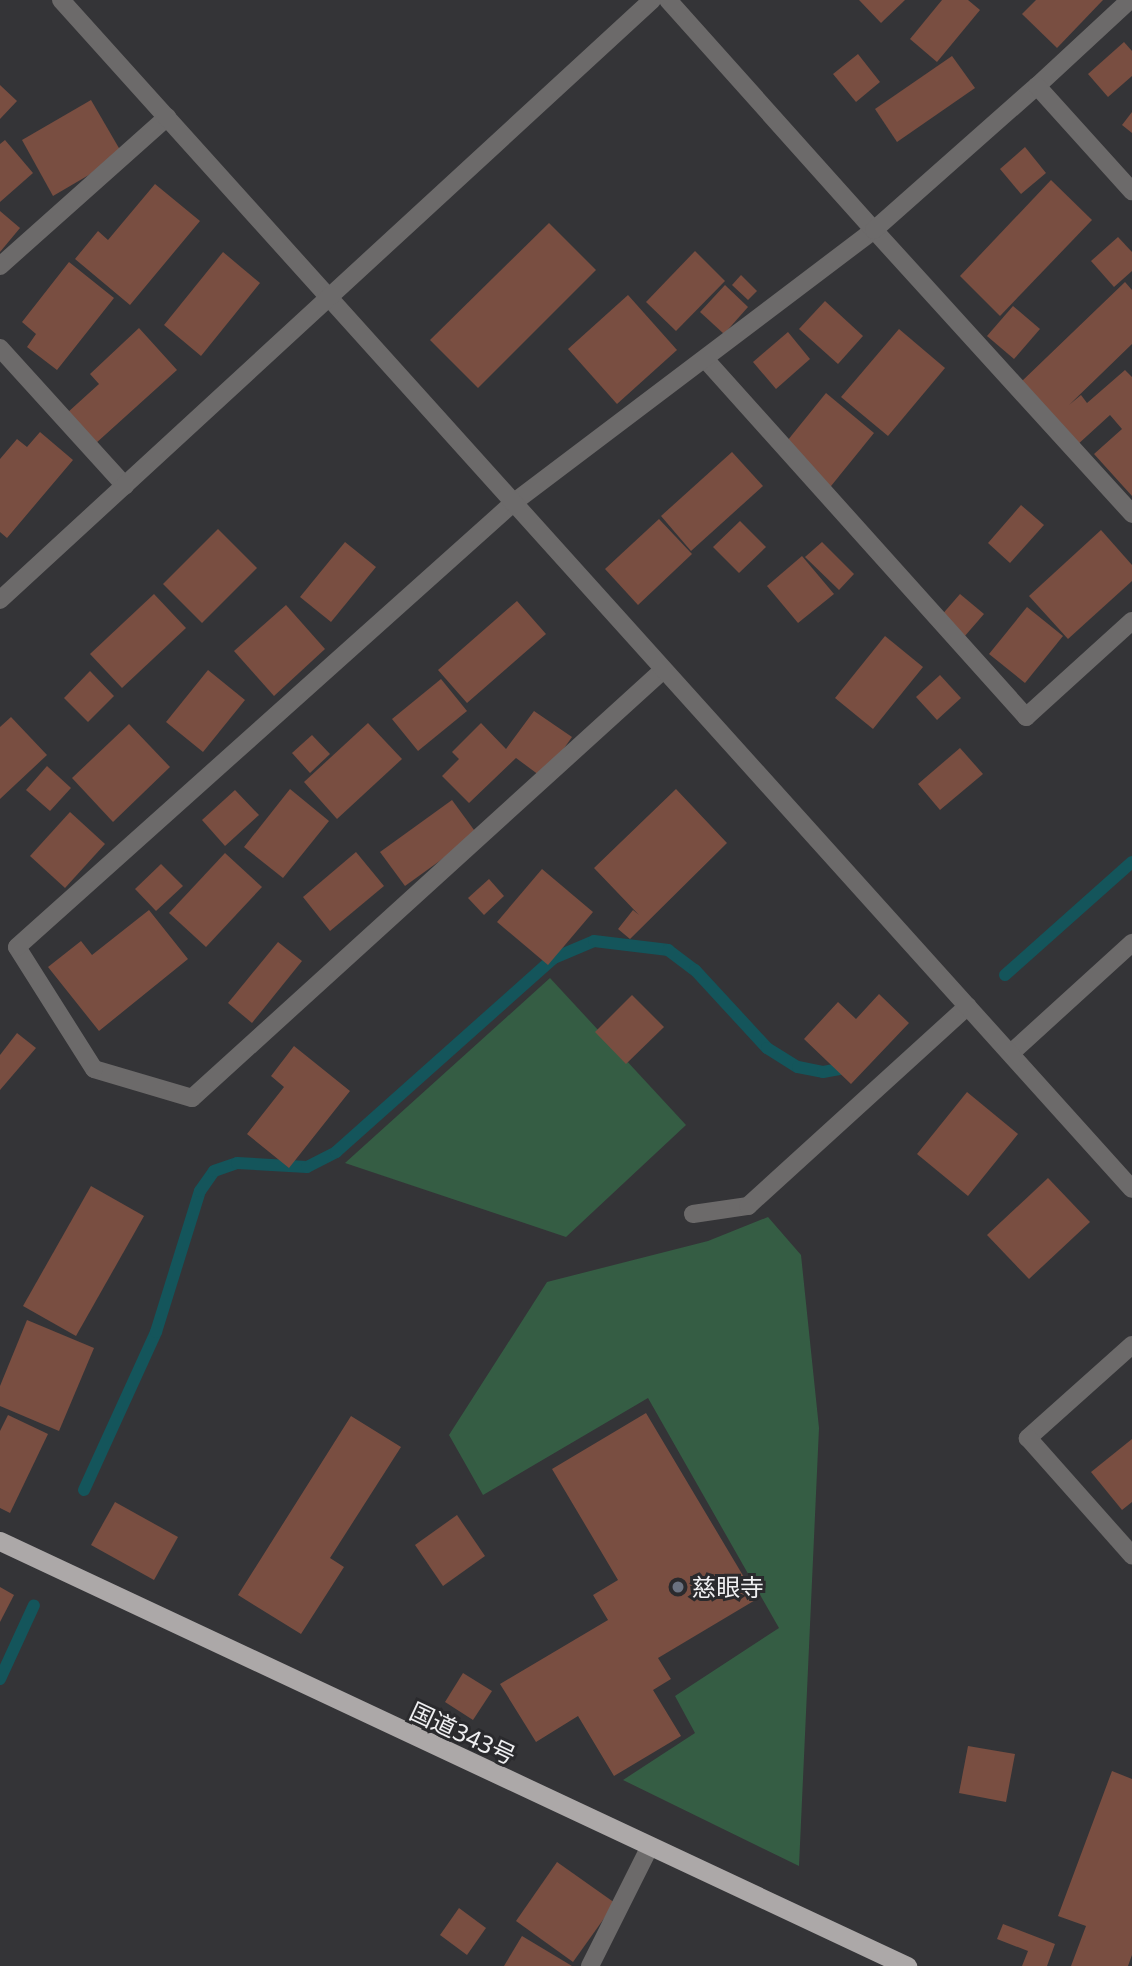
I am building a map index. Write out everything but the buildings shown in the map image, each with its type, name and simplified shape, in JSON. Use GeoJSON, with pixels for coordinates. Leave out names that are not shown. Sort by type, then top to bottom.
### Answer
{"type":"FeatureCollection","features":[{"type":"Feature","properties":{"kind":"highway","name":"国道343号"},"geometry":{"type":"LineString","coordinates":[[0,1541],[649,1848],[907,1966]]}},
{"type":"Feature","properties":{"kind":"street"},"geometry":{"type":"LineString","coordinates":[[61,0],[1132,1189]]}},
{"type":"Feature","properties":{"kind":"street"},"geometry":{"type":"LineString","coordinates":[[0,600],[327,295],[652,0]]}},
{"type":"Feature","properties":{"kind":"street"},"geometry":{"type":"LineString","coordinates":[[668,0],[1132,514]]}},
{"type":"Feature","properties":{"kind":"street"},"geometry":{"type":"LineString","coordinates":[[662,670],[192,1098],[94,1069],[17,947],[513,503],[874,230],[1130,0]]}},
{"type":"Feature","properties":{"kind":"street"},"geometry":{"type":"LineString","coordinates":[[1037,86],[1132,191]]}},
{"type":"Feature","properties":{"kind":"street"},"geometry":{"type":"LineString","coordinates":[[0,266],[167,117]]}},
{"type":"Feature","properties":{"kind":"street"},"geometry":{"type":"LineString","coordinates":[[0,348],[125,486]]}},
{"type":"Feature","properties":{"kind":"street"},"geometry":{"type":"LineString","coordinates":[[705,359],[1026,717],[1132,621]]}},
{"type":"Feature","properties":{"kind":"street"},"geometry":{"type":"LineString","coordinates":[[1011,1053],[1132,943]]}},
{"type":"Feature","properties":{"kind":"street"},"geometry":{"type":"LineString","coordinates":[[693,1214],[748,1206],[968,1006]]}},
{"type":"Feature","properties":{"kind":"street"},"geometry":{"type":"LineString","coordinates":[[1132,1345],[1028,1438],[1132,1555]]}},
{"type":"Feature","properties":{"kind":"street"},"geometry":{"type":"LineString","coordinates":[[590,1966],[649,1848]]}},
{"type":"Feature","properties":{"kind":"green space"},"geometry":{"type":"Polygon","coordinates":[[[550,978],[686,1125],[566,1237],[345,1163],[550,978]]]}},
{"type":"Feature","properties":{"kind":"green space"},"geometry":{"type":"Polygon","coordinates":[[[768,1217],[801,1255],[819,1428],[799,1866],[623,1780],[695,1733],[675,1696],[779,1628],[648,1398],[483,1495],[449,1435],[547,1282],[708,1241],[768,1217]]]}},
{"type":"Feature","properties":{"kind":"waterway"},"geometry":{"type":"LineString","coordinates":[[1005,975],[1132,862]]}},
{"type":"Feature","properties":{"kind":"waterway"},"geometry":{"type":"LineString","coordinates":[[84,1490],[156,1332],[200,1191],[214,1171],[237,1163],[307,1167],[336,1152],[554,958],[594,941],[668,950],[695,970],[767,1048],[798,1067],[823,1072],[852,1067]]}},
{"type":"Feature","properties":{"kind":"waterway"},"geometry":{"type":"LineString","coordinates":[[0,1679],[34,1605]]}},
{"type":"Feature","properties":{"kind":"place","name":"慈眼寺"},"geometry":{"type":"Point","coordinates":[678,1587]}}]}
